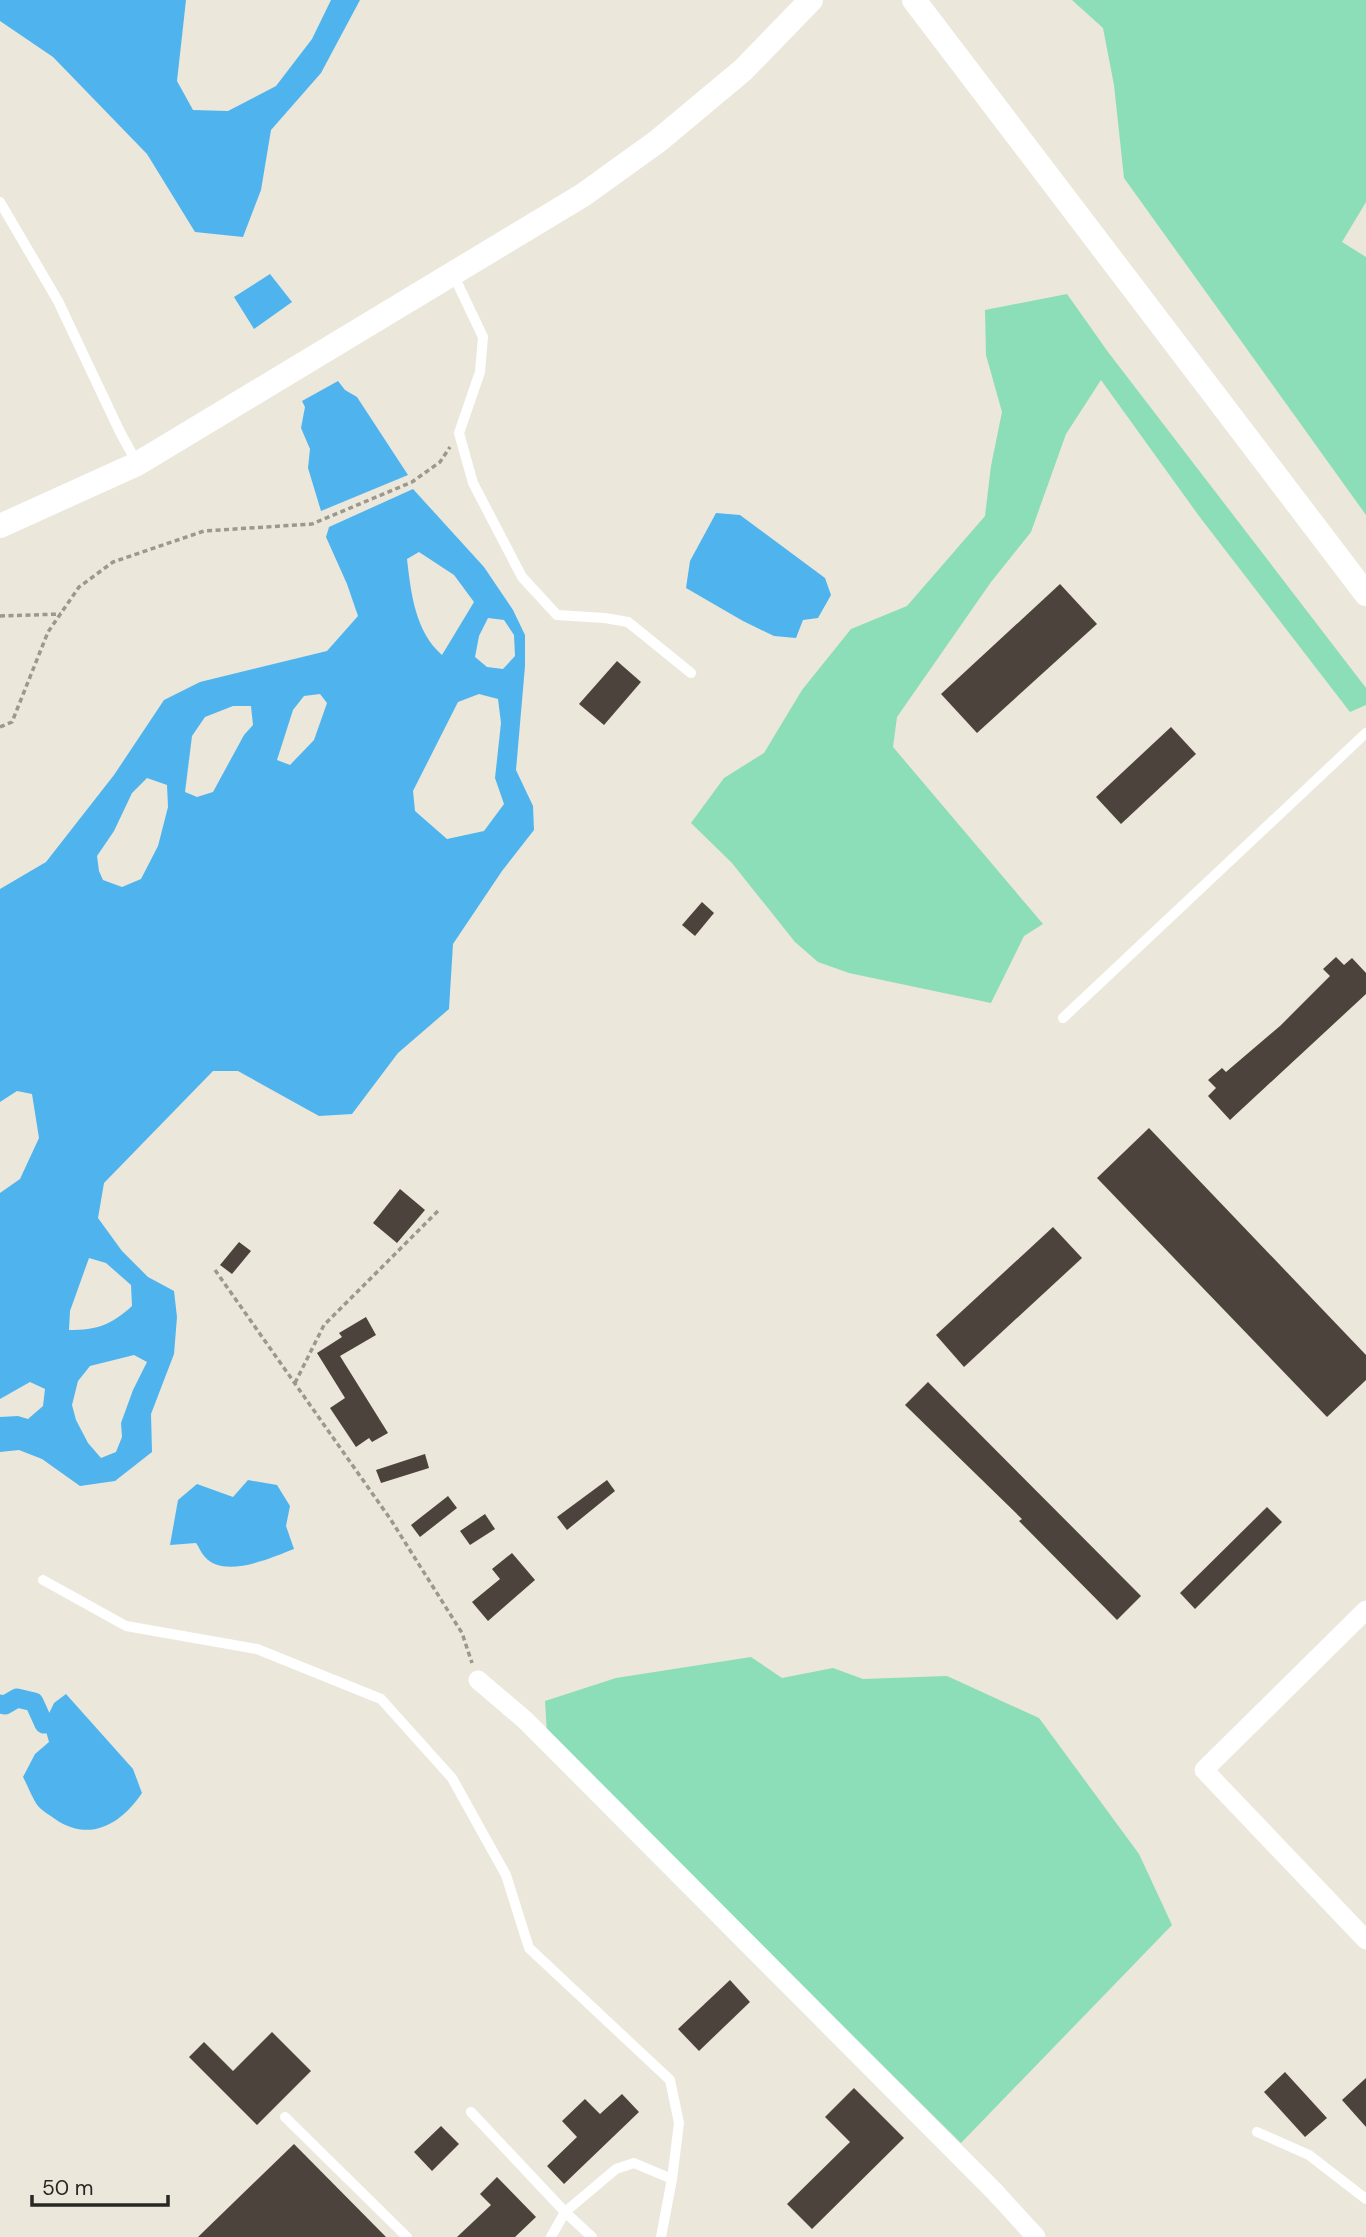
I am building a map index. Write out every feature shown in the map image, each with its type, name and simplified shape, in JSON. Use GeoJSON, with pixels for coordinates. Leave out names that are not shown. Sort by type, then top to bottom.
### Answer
{"type":"FeatureCollection","features":[{"type":"Feature","properties":{"kind":"street"},"geometry":{"type":"LineString","coordinates":[[0,526],[137,464],[583,195],[658,141],[743,70],[811,0]]}},
{"type":"Feature","properties":{"kind":"street"},"geometry":{"type":"LineString","coordinates":[[914,0],[1366,594]]}},
{"type":"Feature","properties":{"kind":"street"},"geometry":{"type":"LineString","coordinates":[[1366,1610],[1204,1770],[1366,1940]]}},
{"type":"Feature","properties":{"kind":"street"},"geometry":{"type":"LineString","coordinates":[[478,1679],[525,1720],[995,2192],[1036,2237]]}},
{"type":"Feature","properties":{"kind":"lane"},"geometry":{"type":"LineString","coordinates":[[0,202],[58,301],[137,464]]}},
{"type":"Feature","properties":{"kind":"lane"},"geometry":{"type":"LineString","coordinates":[[452,274],[483,337],[480,372],[458,433],[473,483],[522,577],[557,615],[628,622],[691,673]]}},
{"type":"Feature","properties":{"kind":"lane"},"geometry":{"type":"LineString","coordinates":[[1063,1018],[1366,733]]}},
{"type":"Feature","properties":{"kind":"lane"},"geometry":{"type":"LineString","coordinates":[[43,1580],[126,1626],[257,1649],[382,1699],[453,1778],[506,1875],[529,1948],[670,2080],[679,2123],[661,2237]]}},
{"type":"Feature","properties":{"kind":"lane"},"geometry":{"type":"LineString","coordinates":[[471,2112],[592,2237]]}},
{"type":"Feature","properties":{"kind":"lane"},"geometry":{"type":"LineString","coordinates":[[285,2117],[407,2237]]}},
{"type":"Feature","properties":{"kind":"lane"},"geometry":{"type":"LineString","coordinates":[[1257,2132],[1309,2155],[1366,2199]]}},
{"type":"Feature","properties":{"kind":"lane"},"geometry":{"type":"LineString","coordinates":[[551,2237],[565,2212],[616,2169],[634,2163],[672,2179]]}},
{"type":"Feature","properties":{"kind":"path"},"geometry":{"type":"LineString","coordinates":[[0,727],[12,722],[48,632],[79,587],[113,562],[204,531],[312,524],[412,482],[440,462],[458,433]]}},
{"type":"Feature","properties":{"kind":"path"},"geometry":{"type":"LineString","coordinates":[[0,616],[61,614]]}},
{"type":"Feature","properties":{"kind":"path"},"geometry":{"type":"LineString","coordinates":[[295,1383],[324,1325],[438,1211]]}},
{"type":"Feature","properties":{"kind":"path"},"geometry":{"type":"LineString","coordinates":[[215,1270],[391,1520],[462,1633],[478,1679]]}},
{"type":"Feature","properties":{"kind":"green space"},"geometry":{"type":"Polygon","coordinates":[[[1072,0],[1366,0],[1366,202],[1342,242],[1366,257],[1366,515],[1124,178],[1114,85],[1103,28],[1072,0]]]}},
{"type":"Feature","properties":{"kind":"green space"},"geometry":{"type":"Polygon","coordinates":[[[1067,294],[1108,352],[1366,688],[1366,705],[1350,712],[1199,516],[1101,380],[1066,434],[1031,532],[991,582],[897,717],[893,747],[1043,924],[1024,936],[991,1003],[849,973],[818,962],[795,942],[732,863],[691,823],[724,778],[764,753],[802,690],[851,629],[907,606],[985,516],[991,466],[1002,412],[986,355],[985,310],[1067,294]]]}},
{"type":"Feature","properties":{"kind":"green space"},"geometry":{"type":"Polygon","coordinates":[[[751,1657],[782,1678],[833,1668],[863,1679],[947,1676],[1039,1718],[1139,1854],[1172,1925],[961,2143],[547,1734],[545,1701],[616,1678],[751,1657]]]}},
{"type":"Feature","properties":{"kind":"water"},"geometry":{"type":"Polygon","coordinates":[[[0,0],[186,0],[177,81],[193,110],[228,111],[276,86],[312,39],[331,0],[360,0],[321,73],[271,130],[261,190],[243,237],[195,232],[147,154],[53,57],[0,21],[0,0]]]}},
{"type":"Feature","properties":{"kind":"water"},"geometry":{"type":"Polygon","coordinates":[[[270,274],[292,302],[254,329],[234,297],[270,274]]]}},
{"type":"Feature","properties":{"kind":"water"},"geometry":{"type":"Polygon","coordinates":[[[338,381],[345,390],[357,397],[408,475],[321,511],[308,468],[310,449],[301,428],[305,407],[302,401],[338,381]]]}},
{"type":"Feature","properties":{"kind":"water"},"geometry":{"type":"Polygon","coordinates":[[[413,489],[484,567],[513,610],[525,635],[516,770],[533,806],[534,830],[502,871],[453,944],[449,1009],[398,1053],[352,1114],[319,1116],[238,1071],[213,1071],[104,1183],[98,1218],[122,1251],[148,1277],[174,1291],[177,1317],[174,1354],[151,1414],[152,1452],[115,1481],[80,1486],[42,1459],[19,1450],[0,1452],[0,1417],[18,1416],[28,1419],[43,1406],[45,1389],[30,1382],[0,1399],[0,1193],[20,1179],[39,1138],[32,1094],[17,1091],[0,1102],[0,889],[46,862],[114,775],[164,700],[200,682],[327,651],[358,616],[326,537],[329,527],[413,489]],[[419,552],[407,559],[413,598],[426,635],[442,655],[474,602],[454,575],[419,552]],[[488,618],[479,636],[475,657],[487,667],[503,669],[515,656],[514,635],[504,620],[488,618]],[[320,694],[304,696],[293,710],[277,760],[290,765],[314,740],[327,703],[320,694]],[[479,694],[458,702],[413,791],[415,811],[447,839],[484,831],[504,804],[495,778],[501,723],[498,699],[479,694]],[[233,706],[205,717],[192,736],[185,792],[197,797],[213,792],[244,735],[253,725],[251,706],[233,706]],[[147,778],[132,793],[114,831],[97,856],[99,871],[103,880],[122,887],[141,879],[158,846],[168,807],[167,785],[147,778]],[[89,1258],[70,1311],[69,1330],[96,1327],[117,1318],[132,1306],[131,1285],[106,1263],[89,1258]],[[134,1355],[90,1366],[78,1381],[72,1405],[76,1420],[88,1443],[101,1458],[116,1452],[122,1437],[121,1423],[147,1362],[134,1355]]]}},
{"type":"Feature","properties":{"kind":"water"},"geometry":{"type":"Polygon","coordinates":[[[716,513],[740,515],[825,578],[831,595],[818,618],[803,620],[796,638],[774,636],[686,588],[690,561],[716,513]]]}},
{"type":"Feature","properties":{"kind":"water"},"geometry":{"type":"Polygon","coordinates":[[[248,1480],[277,1485],[290,1506],[286,1526],[294,1549],[235,1567],[213,1563],[205,1557],[196,1543],[170,1545],[178,1500],[197,1484],[233,1497],[248,1480]]]}},
{"type":"Feature","properties":{"kind":"water"},"geometry":{"type":"Polygon","coordinates":[[[66,1694],[133,1769],[142,1793],[124,1814],[104,1827],[80,1829],[55,1819],[36,1803],[23,1777],[35,1754],[49,1742],[44,1724],[54,1703],[66,1694]]]}},
{"type":"Feature","properties":{"kind":"building"},"geometry":{"type":"Polygon","coordinates":[[[1060,584],[1097,624],[977,733],[941,694],[1060,584]]]}},
{"type":"Feature","properties":{"kind":"building"},"geometry":{"type":"Polygon","coordinates":[[[617,661],[641,682],[604,725],[579,704],[617,661]]]}},
{"type":"Feature","properties":{"kind":"building"},"geometry":{"type":"Polygon","coordinates":[[[1171,727],[1196,754],[1121,824],[1096,797],[1171,727]]]}},
{"type":"Feature","properties":{"kind":"building"},"geometry":{"type":"Polygon","coordinates":[[[702,902],[714,913],[695,936],[682,925],[702,902]]]}},
{"type":"Feature","properties":{"kind":"building"},"geometry":{"type":"Polygon","coordinates":[[[1336,957],[1344,965],[1352,958],[1366,973],[1366,994],[1230,1120],[1208,1096],[1216,1088],[1208,1080],[1222,1068],[1226,1072],[1280,1026],[1330,976],[1323,969],[1336,957]]]}},
{"type":"Feature","properties":{"kind":"building"},"geometry":{"type":"Polygon","coordinates":[[[1149,1128],[1366,1355],[1366,1380],[1327,1417],[1097,1178],[1149,1128]]]}},
{"type":"Feature","properties":{"kind":"building"},"geometry":{"type":"Polygon","coordinates":[[[400,1189],[425,1210],[397,1243],[373,1223],[400,1189]]]}},
{"type":"Feature","properties":{"kind":"building"},"geometry":{"type":"Polygon","coordinates":[[[1053,1227],[1082,1258],[964,1367],[936,1335],[1053,1227]]]}},
{"type":"Feature","properties":{"kind":"building"},"geometry":{"type":"Polygon","coordinates":[[[239,1242],[251,1251],[232,1274],[220,1265],[239,1242]]]}},
{"type":"Feature","properties":{"kind":"building"},"geometry":{"type":"Polygon","coordinates":[[[366,1317],[376,1335],[340,1356],[388,1433],[372,1442],[369,1438],[356,1447],[330,1408],[345,1398],[317,1353],[342,1337],[339,1333],[366,1317]]]}},
{"type":"Feature","properties":{"kind":"building"},"geometry":{"type":"Polygon","coordinates":[[[928,1382],[1141,1596],[1117,1620],[1019,1521],[1022,1519],[905,1405],[928,1382]]]}},
{"type":"Feature","properties":{"kind":"building"},"geometry":{"type":"Polygon","coordinates":[[[425,1454],[429,1468],[381,1483],[376,1470],[425,1454]]]}},
{"type":"Feature","properties":{"kind":"building"},"geometry":{"type":"Polygon","coordinates":[[[607,1480],[615,1491],[567,1530],[557,1517],[607,1480]]]}},
{"type":"Feature","properties":{"kind":"building"},"geometry":{"type":"Polygon","coordinates":[[[448,1496],[457,1508],[420,1537],[411,1525],[448,1496]]]}},
{"type":"Feature","properties":{"kind":"building"},"geometry":{"type":"Polygon","coordinates":[[[1267,1507],[1282,1522],[1195,1609],[1180,1593],[1267,1507]]]}},
{"type":"Feature","properties":{"kind":"building"},"geometry":{"type":"Polygon","coordinates":[[[485,1514],[495,1529],[470,1545],[460,1531],[485,1514]]]}},
{"type":"Feature","properties":{"kind":"building"},"geometry":{"type":"Polygon","coordinates":[[[512,1553],[535,1580],[488,1621],[472,1602],[500,1579],[492,1569],[512,1553]]]}},
{"type":"Feature","properties":{"kind":"building"},"geometry":{"type":"Polygon","coordinates":[[[730,1980],[750,2002],[699,2051],[678,2029],[730,1980]]]}},
{"type":"Feature","properties":{"kind":"building"},"geometry":{"type":"Polygon","coordinates":[[[272,2032],[311,2071],[257,2125],[189,2057],[204,2042],[233,2071],[272,2032]]]}},
{"type":"Feature","properties":{"kind":"building"},"geometry":{"type":"Polygon","coordinates":[[[1285,2072],[1327,2118],[1305,2137],[1264,2092],[1285,2072]]]}},
{"type":"Feature","properties":{"kind":"building"},"geometry":{"type":"Polygon","coordinates":[[[1366,2078],[1366,2127],[1342,2100],[1366,2078]]]}},
{"type":"Feature","properties":{"kind":"building"},"geometry":{"type":"Polygon","coordinates":[[[854,2088],[904,2138],[812,2229],[787,2204],[850,2142],[825,2117],[854,2088]]]}},
{"type":"Feature","properties":{"kind":"building"},"geometry":{"type":"Polygon","coordinates":[[[622,2094],[639,2112],[564,2184],[547,2166],[577,2137],[562,2121],[585,2099],[600,2114],[622,2094]]]}},
{"type":"Feature","properties":{"kind":"building"},"geometry":{"type":"Polygon","coordinates":[[[441,2126],[459,2144],[432,2171],[414,2152],[441,2126]]]}},
{"type":"Feature","properties":{"kind":"building"},"geometry":{"type":"Polygon","coordinates":[[[294,2144],[386,2237],[198,2237],[294,2144]]]}},
{"type":"Feature","properties":{"kind":"building"},"geometry":{"type":"Polygon","coordinates":[[[497,2177],[536,2217],[515,2237],[457,2237],[491,2205],[480,2194],[497,2177]]]}},
{"type":"Feature","properties":{"kind":"waterway"},"geometry":{"type":"LineString","coordinates":[[0,1704],[5,1705],[17,1698],[34,1702],[44,1724]]}}]}
